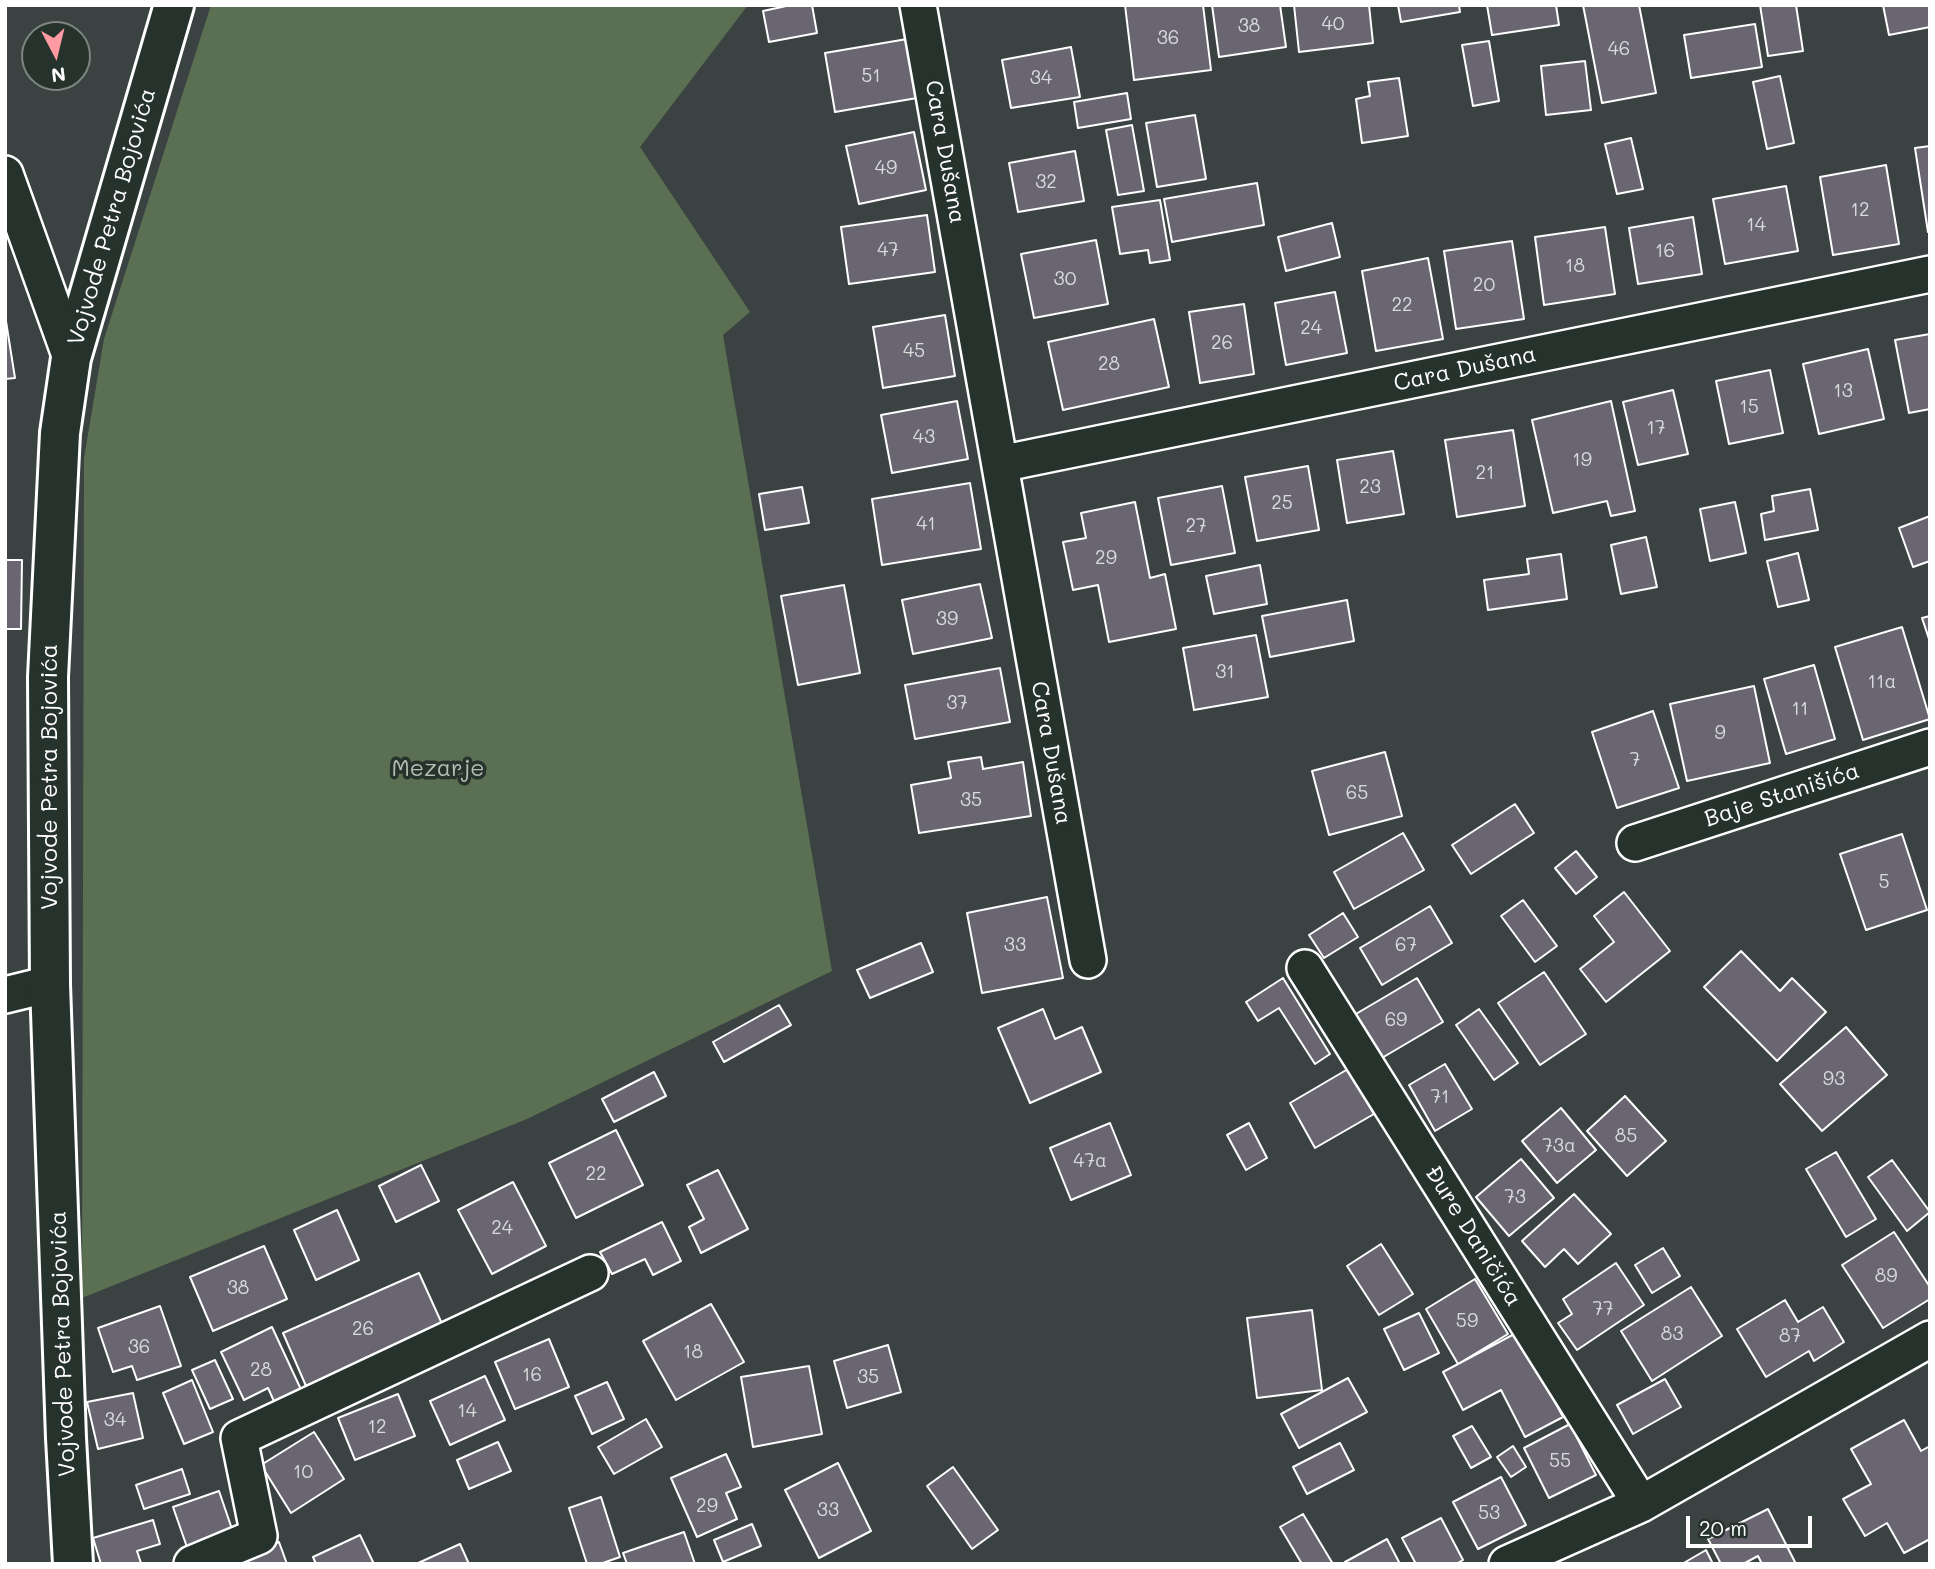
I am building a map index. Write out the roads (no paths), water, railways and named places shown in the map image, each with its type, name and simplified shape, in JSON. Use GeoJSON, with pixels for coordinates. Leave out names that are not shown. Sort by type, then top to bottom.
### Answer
{"type":"FeatureCollection","features":[{"type":"Feature","properties":{"kind":"street","name":"Vojvode Petra Bojovića"},"geometry":{"type":"LineString","coordinates":[[73,1564],[50,984],[48,677],[60,433],[71,358],[174,5]]}},
{"type":"Feature","properties":{"kind":"street","name":"Cara Dušana"},"geometry":{"type":"LineString","coordinates":[[919,5],[1088,960]]}},
{"type":"Feature","properties":{"kind":"street"},"geometry":{"type":"LineString","coordinates":[[5,174],[71,358]]}},
{"type":"Feature","properties":{"kind":"street","name":"Cara Dušana"},"geometry":{"type":"LineString","coordinates":[[1000,464],[1930,274]]}},
{"type":"Feature","properties":{"kind":"street","name":"Baje Stanišića"},"geometry":{"type":"LineString","coordinates":[[1635,843],[1930,747]]}},
{"type":"Feature","properties":{"kind":"street","name":"Đure Daničića"},"geometry":{"type":"LineString","coordinates":[[1304,968],[1641,1504]]}},
{"type":"Feature","properties":{"kind":"street"},"geometry":{"type":"LineString","coordinates":[[5,995],[50,984]]}},
{"type":"Feature","properties":{"kind":"street"},"geometry":{"type":"LineString","coordinates":[[192,1564],[259,1536],[239,1438],[590,1273]]}},
{"type":"Feature","properties":{"kind":"street"},"geometry":{"type":"LineString","coordinates":[[1507,1564],[1641,1504],[1930,1339]]}},
{"type":"Feature","properties":{"kind":"park label","name":"Mezarje"},"geometry":{"type":"Point","coordinates":[438,769]}}]}
